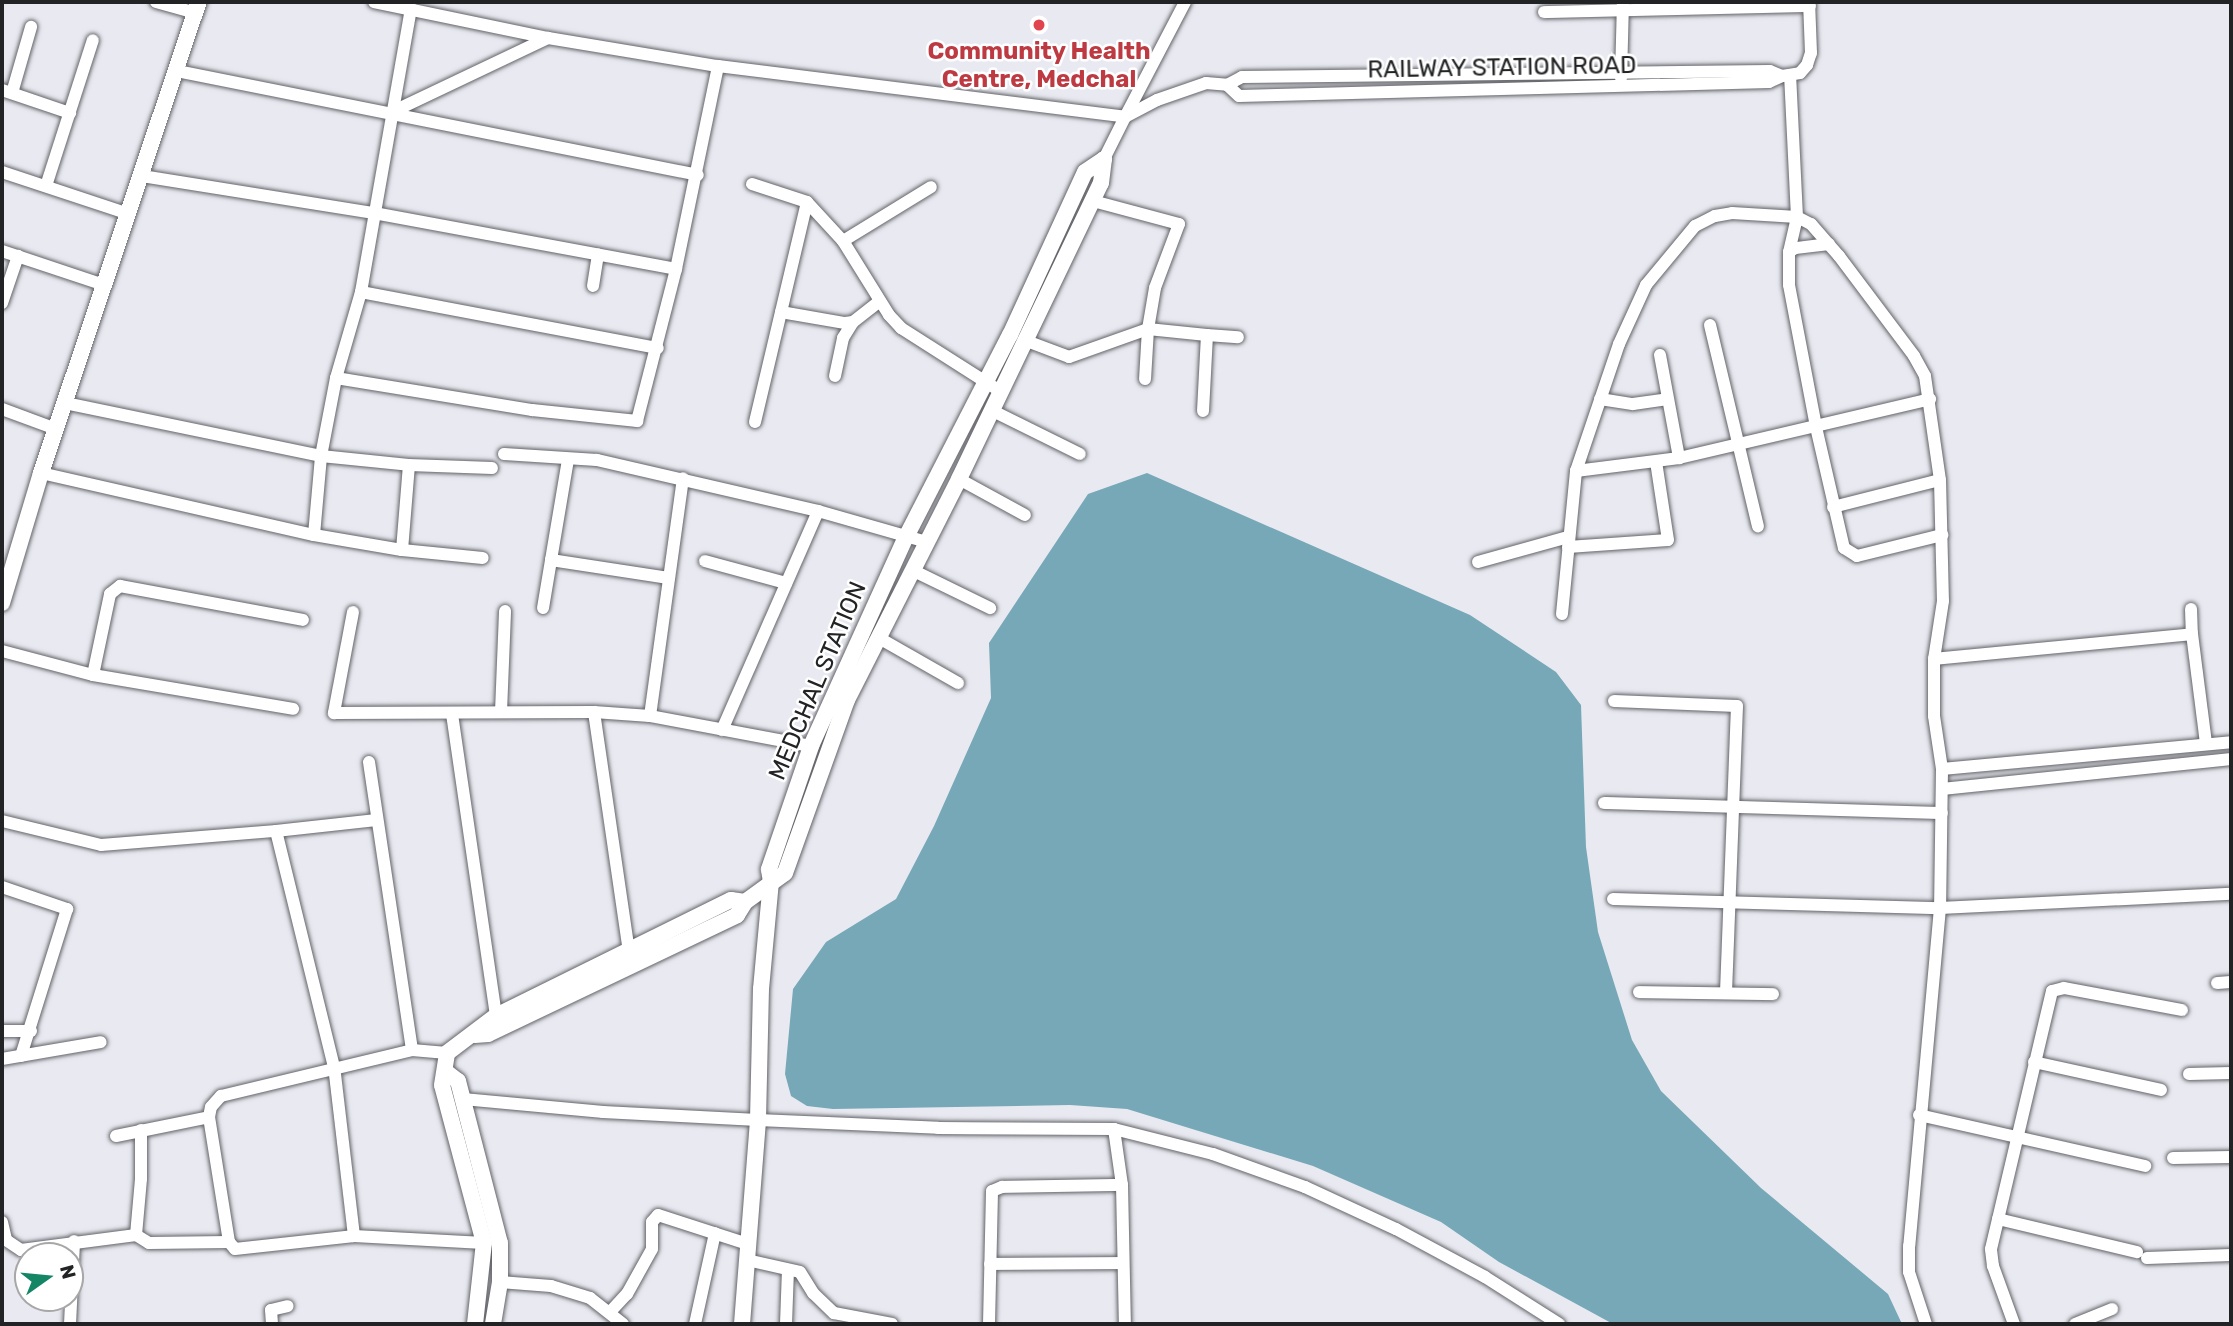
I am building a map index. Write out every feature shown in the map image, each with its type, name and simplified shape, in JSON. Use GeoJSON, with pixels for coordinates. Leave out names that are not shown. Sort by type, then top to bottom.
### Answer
{"type":"FeatureCollection","features":[{"type":"Feature","properties":{"kind":"street"},"geometry":{"type":"LineString","coordinates":[[2,603],[41,473],[198,7],[156,2]]}},
{"type":"Feature","properties":{"kind":"street"},"geometry":{"type":"LineString","coordinates":[[374,2],[548,38],[718,66],[1125,117]]}},
{"type":"Feature","properties":{"kind":"street"},"geometry":{"type":"LineString","coordinates":[[475,1035],[488,1034],[737,915],[745,902],[785,873],[847,700],[959,479],[1093,201],[1101,183],[1104,159],[1185,2]]}},
{"type":"Feature","properties":{"kind":"street"},"geometry":{"type":"LineString","coordinates":[[1544,12],[1624,6],[1809,4],[1811,53],[1800,73],[1786,75],[1797,217],[1789,252],[1790,285],[1833,507],[1844,548],[1857,556],[1942,535]]}},
{"type":"Feature","properties":{"kind":"street"},"geometry":{"type":"LineString","coordinates":[[1621,80],[1624,6]]}},
{"type":"Feature","properties":{"kind":"street"},"geometry":{"type":"LineString","coordinates":[[314,535],[321,456],[336,377],[361,292],[411,8]]}},
{"type":"Feature","properties":{"kind":"street"},"geometry":{"type":"LineString","coordinates":[[31,27],[7,91],[70,113]]}},
{"type":"Feature","properties":{"kind":"street"},"geometry":{"type":"LineString","coordinates":[[392,112],[548,38]]}},
{"type":"Feature","properties":{"kind":"street"},"geometry":{"type":"LineString","coordinates":[[46,186],[93,40]]}},
{"type":"Feature","properties":{"kind":"street"},"geometry":{"type":"LineString","coordinates":[[336,377],[532,410],[637,421],[658,348],[698,175],[718,66]]}},
{"type":"Feature","properties":{"kind":"street"},"geometry":{"type":"LineString","coordinates":[[177,71],[698,175]]}},
{"type":"Feature","properties":{"kind":"street"},"geometry":{"type":"LineString","coordinates":[[1525,74],[1526,89]]}},
{"type":"Feature","properties":{"kind":"street","name":"RAILWAY STATION ROAD"},"geometry":{"type":"LineString","coordinates":[[1125,117],[1157,100],[1206,83],[1227,85],[1242,77],[1525,74],[1621,80],[1769,82],[1786,75]]}},
{"type":"Feature","properties":{"kind":"street","name":"RAILWAY STATION ROAD"},"geometry":{"type":"LineString","coordinates":[[1227,85],[1239,96],[1526,89],[1621,80]]}},
{"type":"Feature","properties":{"kind":"street","name":"MEDCHAL STATION"},"geometry":{"type":"LineString","coordinates":[[742,1324],[758,1120],[761,989],[771,882],[769,869],[811,746],[906,537],[987,381],[1085,172],[1104,159]]}},
{"type":"Feature","properties":{"kind":"street"},"geometry":{"type":"LineString","coordinates":[[2,172],[129,214]]}},
{"type":"Feature","properties":{"kind":"street"},"geometry":{"type":"LineString","coordinates":[[142,176],[374,213],[676,269]]}},
{"type":"Feature","properties":{"kind":"street"},"geometry":{"type":"LineString","coordinates":[[751,184],[807,202],[843,241],[880,301],[901,328],[1000,391]]}},
{"type":"Feature","properties":{"kind":"street"},"geometry":{"type":"LineString","coordinates":[[843,241],[931,187]]}},
{"type":"Feature","properties":{"kind":"street"},"geometry":{"type":"LineString","coordinates":[[1093,201],[1179,224],[1155,288],[1148,329],[1145,379]]}},
{"type":"Feature","properties":{"kind":"street"},"geometry":{"type":"LineString","coordinates":[[755,422],[807,202]]}},
{"type":"Feature","properties":{"kind":"street"},"geometry":{"type":"LineString","coordinates":[[1562,614],[1576,471],[1619,344],[1646,285],[1695,226],[1715,216],[1732,213],[1797,217],[1811,224],[1914,356],[1925,376],[1940,480],[1943,601],[1934,659],[1934,716],[1942,769],[1940,908],[1930,1043],[1919,1115],[1909,1272],[1926,1324]]}},
{"type":"Feature","properties":{"kind":"street"},"geometry":{"type":"LineString","coordinates":[[1789,252],[1795,248],[1829,244]]}},
{"type":"Feature","properties":{"kind":"street"},"geometry":{"type":"LineString","coordinates":[[2,251],[104,285]]}},
{"type":"Feature","properties":{"kind":"street"},"geometry":{"type":"LineString","coordinates":[[593,286],[598,254]]}},
{"type":"Feature","properties":{"kind":"street"},"geometry":{"type":"LineString","coordinates":[[2,303],[19,256]]}},
{"type":"Feature","properties":{"kind":"street"},"geometry":{"type":"LineString","coordinates":[[361,292],[658,348]]}},
{"type":"Feature","properties":{"kind":"street"},"geometry":{"type":"LineString","coordinates":[[835,376],[843,338],[853,322],[880,301]]}},
{"type":"Feature","properties":{"kind":"street"},"geometry":{"type":"LineString","coordinates":[[781,312],[836,323],[853,322]]}},
{"type":"Feature","properties":{"kind":"street"},"geometry":{"type":"LineString","coordinates":[[1710,325],[1758,526]]}},
{"type":"Feature","properties":{"kind":"street"},"geometry":{"type":"LineString","coordinates":[[1024,340],[1069,356],[1148,329],[1238,337]]}},
{"type":"Feature","properties":{"kind":"street"},"geometry":{"type":"LineString","coordinates":[[1203,411],[1207,335]]}},
{"type":"Feature","properties":{"kind":"street"},"geometry":{"type":"LineString","coordinates":[[1660,355],[1679,458]]}},
{"type":"Feature","properties":{"kind":"street"},"geometry":{"type":"LineString","coordinates":[[1600,399],[1633,404],[1668,399]]}},
{"type":"Feature","properties":{"kind":"street"},"geometry":{"type":"LineString","coordinates":[[1576,471],[1679,458],[1816,428],[1930,399]]}},
{"type":"Feature","properties":{"kind":"street"},"geometry":{"type":"LineString","coordinates":[[65,403],[321,456],[409,465],[492,468]]}},
{"type":"Feature","properties":{"kind":"street"},"geometry":{"type":"LineString","coordinates":[[2,409],[56,429]]}},
{"type":"Feature","properties":{"kind":"street"},"geometry":{"type":"LineString","coordinates":[[991,410],[1080,454]]}},
{"type":"Feature","properties":{"kind":"street"},"geometry":{"type":"LineString","coordinates":[[504,454],[597,460],[818,510],[927,542]]}},
{"type":"Feature","properties":{"kind":"street"},"geometry":{"type":"LineString","coordinates":[[543,608],[568,460]]}},
{"type":"Feature","properties":{"kind":"street"},"geometry":{"type":"LineString","coordinates":[[1478,562],[1568,542],[1661,543],[1668,540],[1656,462]]}},
{"type":"Feature","properties":{"kind":"street"},"geometry":{"type":"LineString","coordinates":[[402,550],[409,465]]}},
{"type":"Feature","properties":{"kind":"street"},"geometry":{"type":"LineString","coordinates":[[41,473],[314,535],[402,550],[483,558]]}},
{"type":"Feature","properties":{"kind":"street"},"geometry":{"type":"LineString","coordinates":[[650,716],[683,478]]}},
{"type":"Feature","properties":{"kind":"street"},"geometry":{"type":"LineString","coordinates":[[959,479],[1025,515]]}},
{"type":"Feature","properties":{"kind":"street"},"geometry":{"type":"LineString","coordinates":[[1833,507],[1940,480]]}},
{"type":"Feature","properties":{"kind":"street"},"geometry":{"type":"LineString","coordinates":[[722,730],[818,510]]}},
{"type":"Feature","properties":{"kind":"street"},"geometry":{"type":"LineString","coordinates":[[551,560],[669,578]]}},
{"type":"Feature","properties":{"kind":"street"},"geometry":{"type":"LineString","coordinates":[[705,561],[786,583]]}},
{"type":"Feature","properties":{"kind":"street"},"geometry":{"type":"LineString","coordinates":[[912,570],[990,608]]}},
{"type":"Feature","properties":{"kind":"street"},"geometry":{"type":"LineString","coordinates":[[93,675],[110,594],[120,586],[303,620]]}},
{"type":"Feature","properties":{"kind":"street"},"geometry":{"type":"LineString","coordinates":[[2192,609],[2192,634],[2206,744]]}},
{"type":"Feature","properties":{"kind":"street"},"geometry":{"type":"LineString","coordinates":[[501,712],[505,611]]}},
{"type":"Feature","properties":{"kind":"street"},"geometry":{"type":"LineString","coordinates":[[353,612],[334,713],[594,712],[650,716],[811,746]]}},
{"type":"Feature","properties":{"kind":"street"},"geometry":{"type":"LineString","coordinates":[[1934,659],[2192,634]]}},
{"type":"Feature","properties":{"kind":"street"},"geometry":{"type":"LineString","coordinates":[[878,638],[958,683]]}},
{"type":"Feature","properties":{"kind":"street"},"geometry":{"type":"LineString","coordinates":[[2,651],[93,675],[293,709]]}},
{"type":"Feature","properties":{"kind":"street"},"geometry":{"type":"LineString","coordinates":[[1614,701],[1737,706],[1726,992]]}},
{"type":"Feature","properties":{"kind":"street"},"geometry":{"type":"LineString","coordinates":[[594,712],[629,952]]}},
{"type":"Feature","properties":{"kind":"street"},"geometry":{"type":"LineString","coordinates":[[452,714],[496,1016]]}},
{"type":"Feature","properties":{"kind":"street"},"geometry":{"type":"LineString","coordinates":[[1942,769],[2231,742]]}},
{"type":"Feature","properties":{"kind":"street"},"geometry":{"type":"LineString","coordinates":[[1942,789],[2231,760]]}},
{"type":"Feature","properties":{"kind":"street"},"geometry":{"type":"LineString","coordinates":[[369,762],[412,1049]]}},
{"type":"Feature","properties":{"kind":"street"},"geometry":{"type":"LineString","coordinates":[[1604,803],[1942,813]]}},
{"type":"Feature","properties":{"kind":"street"},"geometry":{"type":"LineString","coordinates":[[2,821],[101,845],[376,820]]}},
{"type":"Feature","properties":{"kind":"street"},"geometry":{"type":"LineString","coordinates":[[276,831],[334,1067],[355,1236]]}},
{"type":"Feature","properties":{"kind":"street"},"geometry":{"type":"LineString","coordinates":[[2,887],[67,909],[22,1056]]}},
{"type":"Feature","properties":{"kind":"street"},"geometry":{"type":"LineString","coordinates":[[1613,899],[1940,908],[2231,894]]}},
{"type":"Feature","properties":{"kind":"street"},"geometry":{"type":"LineString","coordinates":[[484,1243],[355,1236],[235,1249],[229,1242],[209,1117],[211,1107],[221,1096],[412,1049],[447,1053],[475,1035],[482,1023],[731,900],[745,902]]}},
{"type":"Feature","properties":{"kind":"street"},"geometry":{"type":"LineString","coordinates":[[2217,983],[2231,982]]}},
{"type":"Feature","properties":{"kind":"street"},"geometry":{"type":"LineString","coordinates":[[2014,1324],[1993,1266],[1992,1249],[2015,1138],[2049,998],[2057,988],[2182,1010]]}},
{"type":"Feature","properties":{"kind":"street"},"geometry":{"type":"LineString","coordinates":[[1639,992],[1773,994]]}},
{"type":"Feature","properties":{"kind":"street"},"geometry":{"type":"LineString","coordinates":[[2,1031],[31,1031]]}},
{"type":"Feature","properties":{"kind":"street"},"geometry":{"type":"LineString","coordinates":[[2,1059],[101,1042]]}},
{"type":"Feature","properties":{"kind":"street"},"geometry":{"type":"LineString","coordinates":[[447,1053],[442,1085],[484,1243],[475,1324]]}},
{"type":"Feature","properties":{"kind":"street"},"geometry":{"type":"LineString","coordinates":[[2034,1062],[2161,1090]]}},
{"type":"Feature","properties":{"kind":"street"},"geometry":{"type":"LineString","coordinates":[[446,1072],[458,1081],[500,1243],[500,1282],[493,1324]]}},
{"type":"Feature","properties":{"kind":"street"},"geometry":{"type":"LineString","coordinates":[[2189,1074],[2231,1073]]}},
{"type":"Feature","properties":{"kind":"street"},"geometry":{"type":"LineString","coordinates":[[463,1099],[603,1112],[758,1120],[938,1128],[1114,1129],[1213,1154],[1305,1187],[1396,1229],[1463,1265],[1559,1324]]}},
{"type":"Feature","properties":{"kind":"street"},"geometry":{"type":"LineString","coordinates":[[1919,1115],[2145,1166]]}},
{"type":"Feature","properties":{"kind":"street"},"geometry":{"type":"LineString","coordinates":[[116,1136],[209,1117]]}},
{"type":"Feature","properties":{"kind":"street"},"geometry":{"type":"LineString","coordinates":[[1114,1129],[1122,1185],[1125,1324]]}},
{"type":"Feature","properties":{"kind":"street"},"geometry":{"type":"LineString","coordinates":[[136,1235],[142,1179],[141,1130]]}},
{"type":"Feature","properties":{"kind":"street"},"geometry":{"type":"LineString","coordinates":[[2173,1158],[2231,1157]]}},
{"type":"Feature","properties":{"kind":"street"},"geometry":{"type":"LineString","coordinates":[[989,1324],[991,1197],[996,1189],[1122,1185]]}},
{"type":"Feature","properties":{"kind":"street"},"geometry":{"type":"LineString","coordinates":[[610,1312],[626,1294],[652,1249],[654,1218],[657,1215],[715,1233],[747,1252],[788,1270],[800,1272],[813,1293],[834,1313],[892,1324]]}},
{"type":"Feature","properties":{"kind":"street"},"geometry":{"type":"LineString","coordinates":[[1998,1219],[2142,1255],[2231,1255]]}},
{"type":"Feature","properties":{"kind":"street"},"geometry":{"type":"LineString","coordinates":[[2,1222],[4,1240],[21,1250],[136,1235],[149,1243],[229,1242]]}},
{"type":"Feature","properties":{"kind":"street"},"geometry":{"type":"LineString","coordinates":[[695,1324],[715,1233]]}},
{"type":"Feature","properties":{"kind":"street"},"geometry":{"type":"LineString","coordinates":[[70,1324],[74,1241]]}},
{"type":"Feature","properties":{"kind":"street"},"geometry":{"type":"LineString","coordinates":[[990,1264],[1122,1263]]}},
{"type":"Feature","properties":{"kind":"street"},"geometry":{"type":"LineString","coordinates":[[786,1324],[788,1270]]}},
{"type":"Feature","properties":{"kind":"street"},"geometry":{"type":"LineString","coordinates":[[500,1282],[551,1286],[590,1298],[623,1324]]}},
{"type":"Feature","properties":{"kind":"street"},"geometry":{"type":"LineString","coordinates":[[272,1324],[271,1310],[288,1306]]}},
{"type":"Feature","properties":{"kind":"street"},"geometry":{"type":"LineString","coordinates":[[2075,1324],[2112,1309]]}},
{"type":"Feature","properties":{"kind":"water"},"geometry":{"type":"Polygon","coordinates":[[[1147,473],[1470,615],[1556,672],[1581,705],[1586,847],[1598,932],[1632,1040],[1661,1091],[1761,1188],[1888,1294],[1902,1324],[1613,1324],[1499,1262],[1441,1222],[1313,1166],[1127,1109],[1070,1105],[833,1109],[807,1106],[791,1096],[785,1074],[793,989],[826,942],[896,899],[934,826],[991,698],[989,643],[1088,494],[1147,473]]]}},
{"type":"Feature","properties":{"kind":"place","name":"Community Health Centre, Medchal"},"geometry":{"type":"Point","coordinates":[1039,25]}}]}
